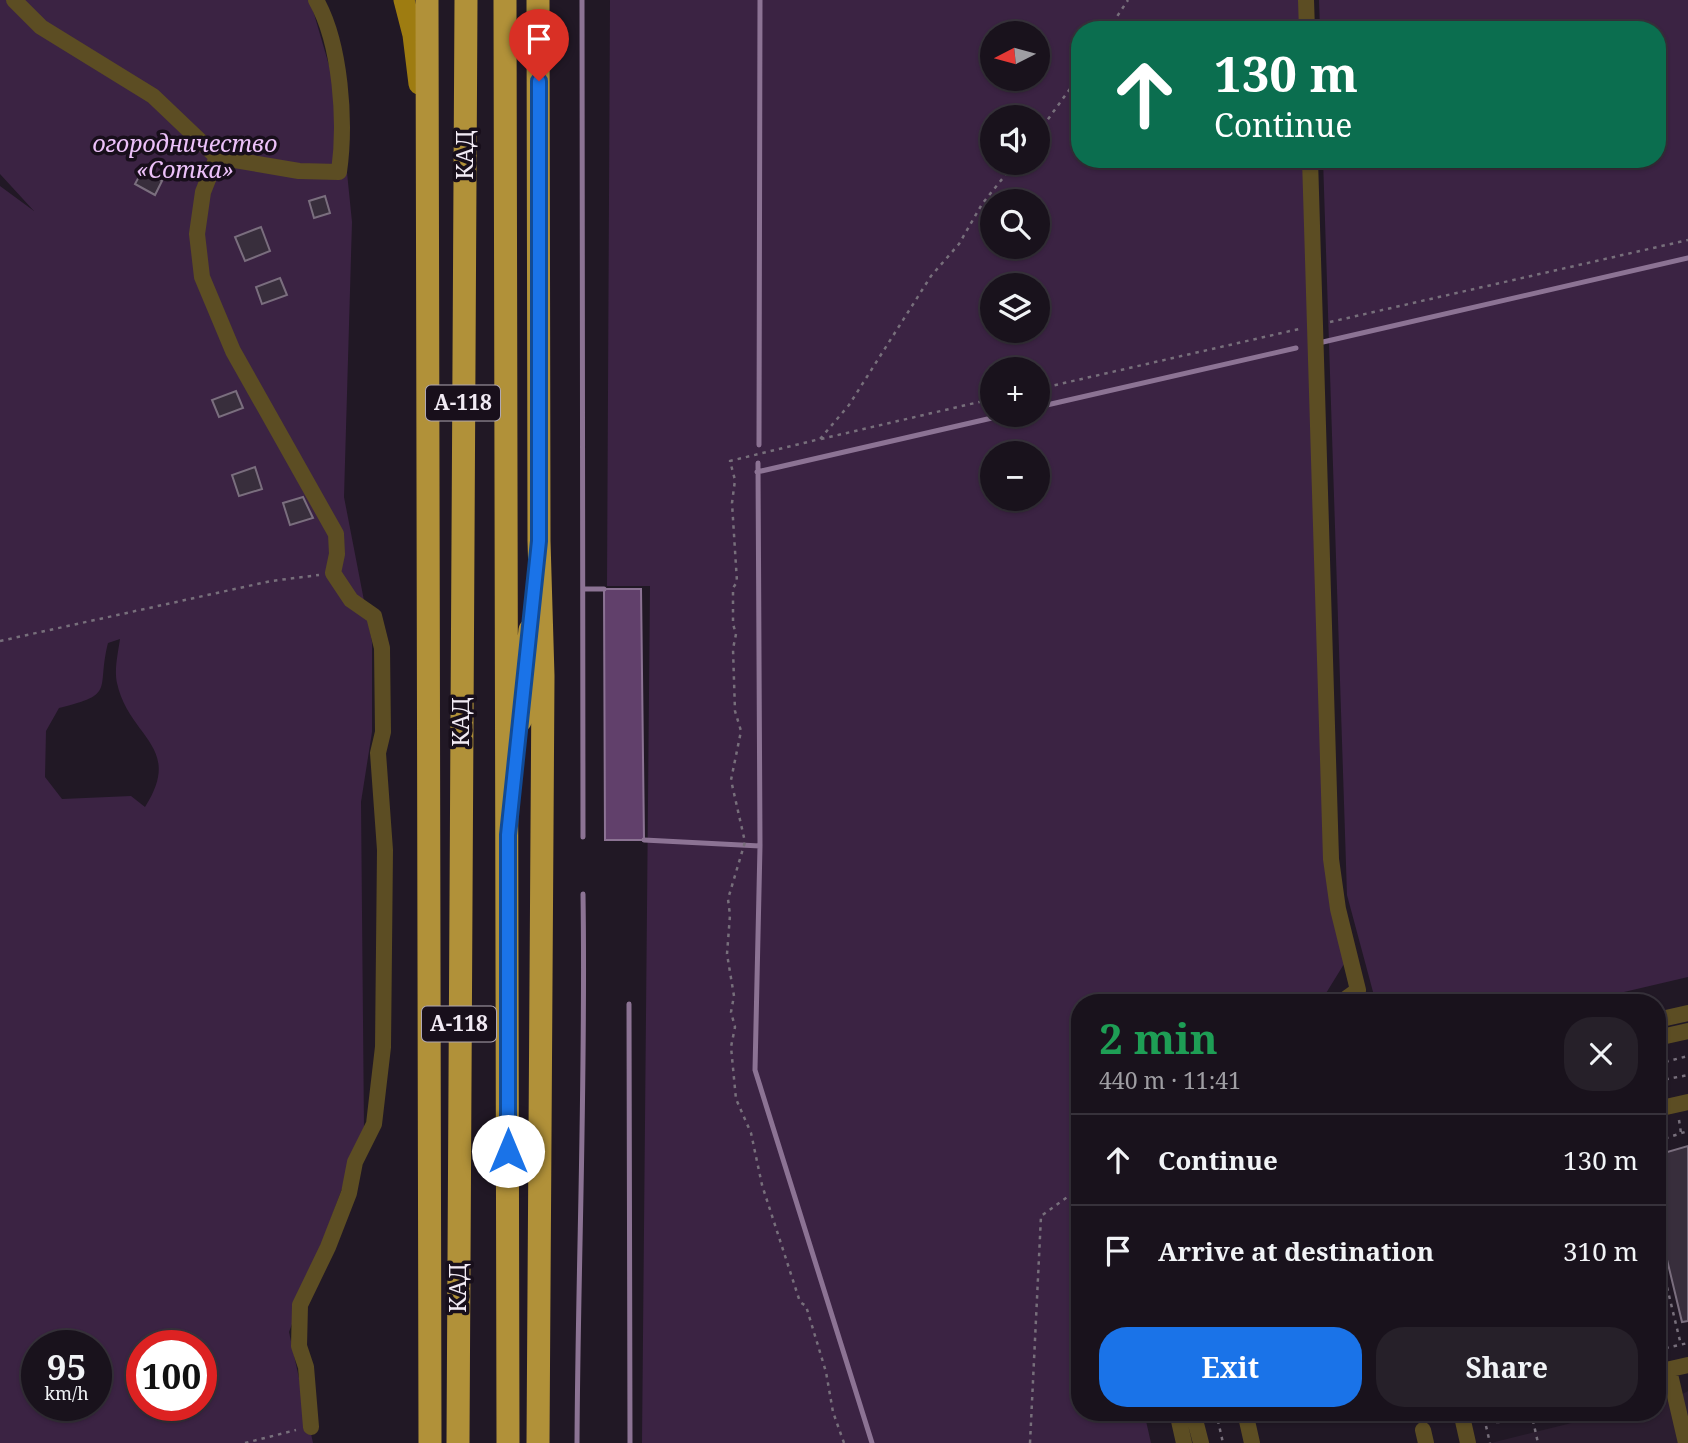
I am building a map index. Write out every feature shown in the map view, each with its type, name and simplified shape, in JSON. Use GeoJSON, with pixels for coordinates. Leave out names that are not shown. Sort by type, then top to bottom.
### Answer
{"type":"FeatureCollection","features":[{"type":"Feature","properties":{"kind":"highway"},"geometry":{"type":"LineString","coordinates":[[427,0],[430,1443]]}},
{"type":"Feature","properties":{"kind":"highway","name":"КАД"},"geometry":{"type":"LineString","coordinates":[[458,1443],[466,0]]}},
{"type":"Feature","properties":{"kind":"highway","name":"КАД"},"geometry":{"type":"LineString","coordinates":[[505,0],[508,1443]]}},
{"type":"Feature","properties":{"kind":"highway"},"geometry":{"type":"LineString","coordinates":[[538,0],[539,541],[543,676],[538,1443]]}},
{"type":"Feature","properties":{"kind":"highway"},"geometry":{"type":"LineString","coordinates":[[508,835],[539,541]]}},
{"type":"Feature","properties":{"kind":"highway"},"geometry":{"type":"LineString","coordinates":[[441,1443],[458,1243]]}},
{"type":"Feature","properties":{"kind":"main road"},"geometry":{"type":"LineString","coordinates":[[404,0],[413,35],[427,174]]}},
{"type":"Feature","properties":{"kind":"street"},"geometry":{"type":"LineString","coordinates":[[14,0],[41,27],[153,96],[217,157],[299,172],[339,172],[343,145],[338,82],[324,15],[316,0]]}},
{"type":"Feature","properties":{"kind":"street"},"geometry":{"type":"LineString","coordinates":[[1306,0],[1307,21]]}},
{"type":"Feature","properties":{"kind":"street"},"geometry":{"type":"LineString","coordinates":[[217,157],[203,192],[197,234],[202,277],[233,351],[336,534],[337,554],[333,573],[351,600],[374,616],[382,648],[383,732],[378,752],[384,850],[386,1011],[373,1124],[355,1162],[349,1193],[328,1247],[300,1305],[299,1346],[306,1367],[311,1427]]}},
{"type":"Feature","properties":{"kind":"street"},"geometry":{"type":"LineString","coordinates":[[1310,168],[1331,859],[1338,909],[1357,990],[1352,994]]}},
{"type":"Feature","properties":{"kind":"street"},"geometry":{"type":"LineString","coordinates":[[1666,1018],[1688,1013]]}},
{"type":"Feature","properties":{"kind":"street"},"geometry":{"type":"LineString","coordinates":[[1666,1036],[1688,1031]]}},
{"type":"Feature","properties":{"kind":"street"},"geometry":{"type":"LineString","coordinates":[[1666,1107],[1688,1102]]}},
{"type":"Feature","properties":{"kind":"street"},"geometry":{"type":"LineString","coordinates":[[1666,1370],[1688,1365]]}},
{"type":"Feature","properties":{"kind":"street"},"geometry":{"type":"LineString","coordinates":[[1666,1380],[1686,1443]]}},
{"type":"Feature","properties":{"kind":"street"},"geometry":{"type":"LineString","coordinates":[[1179,1421],[1184,1443]]}},
{"type":"Feature","properties":{"kind":"street"},"geometry":{"type":"LineString","coordinates":[[1196,1421],[1201,1443]]}},
{"type":"Feature","properties":{"kind":"street"},"geometry":{"type":"LineString","coordinates":[[1247,1421],[1252,1443]]}},
{"type":"Feature","properties":{"kind":"street"},"geometry":{"type":"LineString","coordinates":[[1463,1421],[1468,1443]]}},
{"type":"Feature","properties":{"kind":"path"},"geometry":{"type":"LineString","coordinates":[[1114,21],[1128,0]]}},
{"type":"Feature","properties":{"kind":"path"},"geometry":{"type":"LineString","coordinates":[[1050,116],[1071,87]]}},
{"type":"Feature","properties":{"kind":"path"},"geometry":{"type":"LineString","coordinates":[[820,439],[849,405],[931,276],[959,244],[982,204],[1005,175]]}},
{"type":"Feature","properties":{"kind":"path"},"geometry":{"type":"LineString","coordinates":[[1050,386],[1688,240]]}},
{"type":"Feature","properties":{"kind":"path"},"geometry":{"type":"LineString","coordinates":[[844,1443],[833,1412],[826,1372],[806,1306],[800,1302],[759,1173],[751,1133],[736,1099],[731,1047],[735,1027],[731,1012],[734,996],[726,942],[730,915],[728,899],[745,842],[731,780],[741,731],[735,711],[733,649],[736,634],[733,624],[733,600],[737,582],[732,503],[734,480],[730,461],[980,403]]}},
{"type":"Feature","properties":{"kind":"path"},"geometry":{"type":"LineString","coordinates":[[0,641],[271,580],[333,573]]}},
{"type":"Feature","properties":{"kind":"path"},"geometry":{"type":"LineString","coordinates":[[1666,1062],[1687,1057]]}},
{"type":"Feature","properties":{"kind":"path"},"geometry":{"type":"LineString","coordinates":[[1666,1079],[1688,1075]]}},
{"type":"Feature","properties":{"kind":"path"},"geometry":{"type":"LineString","coordinates":[[1679,1120],[1681,1133]]}},
{"type":"Feature","properties":{"kind":"path"},"geometry":{"type":"LineString","coordinates":[[1666,1138],[1688,1132]]}},
{"type":"Feature","properties":{"kind":"path"},"geometry":{"type":"LineString","coordinates":[[1030,1443],[1041,1216],[1044,1211],[1071,1194]]}},
{"type":"Feature","properties":{"kind":"path"},"geometry":{"type":"LineString","coordinates":[[1666,1283],[1681,1345]]}},
{"type":"Feature","properties":{"kind":"path"},"geometry":{"type":"LineString","coordinates":[[1666,1348],[1688,1343]]}},
{"type":"Feature","properties":{"kind":"path"},"geometry":{"type":"LineString","coordinates":[[1218,1421],[1223,1443]]}},
{"type":"Feature","properties":{"kind":"path"},"geometry":{"type":"LineString","coordinates":[[1490,1443],[1485,1422],[1534,1421],[1538,1443]]}},
{"type":"Feature","properties":{"kind":"path"},"geometry":{"type":"LineString","coordinates":[[245,1443],[311,1427]]}},
{"type":"Feature","properties":{"kind":"shaded area"},"geometry":{"type":"Polygon","coordinates":[[[604,589],[641,589],[644,840],[605,840],[604,589]]]}},
{"type":"Feature","properties":{"kind":"shaded area"},"geometry":{"type":"Polygon","coordinates":[[[1688,1391],[1688,1443],[1491,1443],[1580,1421],[1666,1421],[1666,1400],[1688,1391]]]}},
{"type":"Feature","properties":{"kind":"green space","name":"огородничество «Сотка»"},"geometry":{"type":"Polygon","coordinates":[[[0,0],[310,0],[340,103],[352,222],[344,497],[372,642],[372,732],[361,802],[364,1129],[289,1332],[313,1443],[0,1443],[0,186],[34,211],[0,174],[0,0]],[[120,639],[108,643],[103,681],[97,694],[59,708],[46,731],[45,777],[62,799],[131,796],[145,807],[159,770],[156,755],[123,702],[116,678],[120,639]]]}},
{"type":"Feature","properties":{"kind":"green space"},"geometry":{"type":"Polygon","coordinates":[[[610,0],[1303,0],[1304,21],[1071,21],[1071,168],[1307,168],[1309,263],[1344,964],[1326,994],[1071,994],[1071,1421],[1146,1421],[1151,1443],[642,1443],[650,586],[607,586],[610,0]]]}},
{"type":"Feature","properties":{"kind":"green space"},"geometry":{"type":"Polygon","coordinates":[[[1319,0],[1688,0],[1688,977],[1615,994],[1374,994],[1347,895],[1323,168],[1666,168],[1666,21],[1320,21],[1319,0]]]}},
{"type":"Feature","properties":{"kind":"building"},"geometry":{"type":"Polygon","coordinates":[[[142,171],[162,181],[155,195],[135,184],[142,171]]]}},
{"type":"Feature","properties":{"kind":"building"},"geometry":{"type":"Polygon","coordinates":[[[325,196],[330,213],[314,218],[309,201],[325,196]]]}},
{"type":"Feature","properties":{"kind":"building"},"geometry":{"type":"Polygon","coordinates":[[[261,227],[270,251],[245,261],[235,237],[261,227]]]}},
{"type":"Feature","properties":{"kind":"building"},"geometry":{"type":"Polygon","coordinates":[[[280,278],[287,295],[262,304],[256,287],[280,278]]]}},
{"type":"Feature","properties":{"kind":"building"},"geometry":{"type":"Polygon","coordinates":[[[236,391],[243,408],[219,417],[212,400],[236,391]]]}},
{"type":"Feature","properties":{"kind":"building"},"geometry":{"type":"Polygon","coordinates":[[[255,467],[262,489],[239,496],[232,475],[255,467]]]}},
{"type":"Feature","properties":{"kind":"building"},"geometry":{"type":"Polygon","coordinates":[[[303,497],[313,518],[290,525],[283,503],[303,497]]]}},
{"type":"Feature","properties":{"kind":"building"},"geometry":{"type":"Polygon","coordinates":[[[1688,1146],[1688,1321],[1682,1322],[1666,1255],[1666,1152],[1688,1146]]]}},
{"type":"Feature","properties":{"kind":"waterway"},"geometry":{"type":"LineString","coordinates":[[582,0],[583,837]]}},
{"type":"Feature","properties":{"kind":"waterway"},"geometry":{"type":"LineString","coordinates":[[759,445],[760,0]]}},
{"type":"Feature","properties":{"kind":"waterway"},"geometry":{"type":"LineString","coordinates":[[1323,342],[1688,258]]}},
{"type":"Feature","properties":{"kind":"waterway"},"geometry":{"type":"LineString","coordinates":[[1050,404],[1296,348]]}},
{"type":"Feature","properties":{"kind":"waterway"},"geometry":{"type":"LineString","coordinates":[[757,472],[980,421]]}},
{"type":"Feature","properties":{"kind":"waterway"},"geometry":{"type":"LineString","coordinates":[[758,463],[760,846],[755,1070],[872,1443]]}},
{"type":"Feature","properties":{"kind":"waterway"},"geometry":{"type":"LineString","coordinates":[[583,589],[604,589]]}},
{"type":"Feature","properties":{"kind":"waterway"},"geometry":{"type":"LineString","coordinates":[[644,840],[760,846]]}},
{"type":"Feature","properties":{"kind":"waterway"},"geometry":{"type":"LineString","coordinates":[[577,1443],[583,894]]}},
{"type":"Feature","properties":{"kind":"waterway"},"geometry":{"type":"LineString","coordinates":[[629,1004],[630,1443]]}},
{"type":"Feature","properties":{"kind":"route"},"geometry":{"type":"LineString","coordinates":[[508,1151],[508,835],[539,541],[539,81]]}}]}
